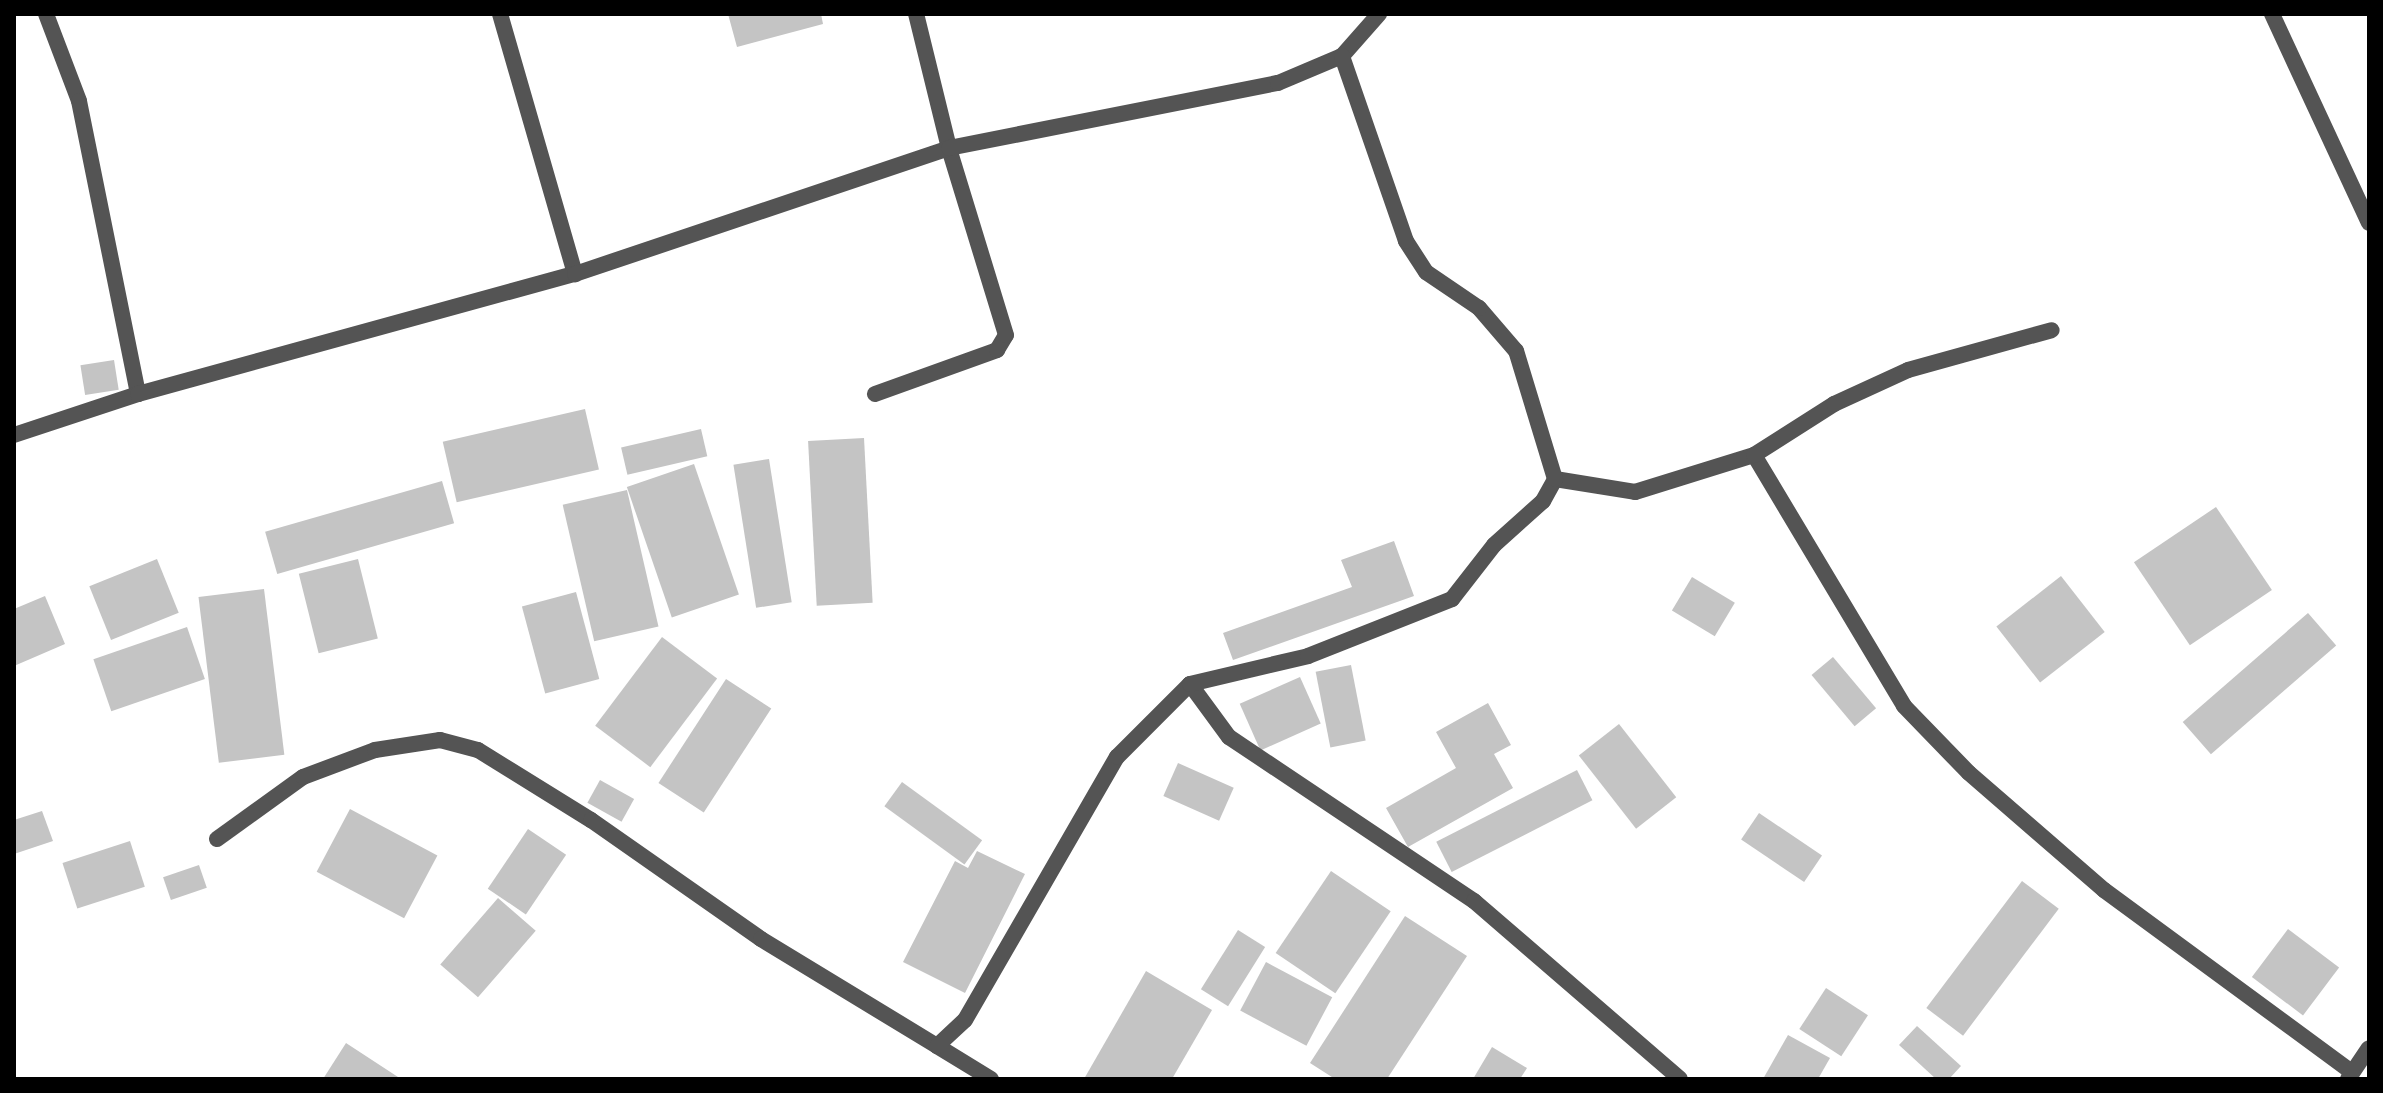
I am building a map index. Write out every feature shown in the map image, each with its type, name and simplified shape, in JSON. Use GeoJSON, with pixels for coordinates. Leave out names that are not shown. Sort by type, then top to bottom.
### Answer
{"type":"FeatureCollection","features":[{"type":"Feature","properties":{"kind":"street"},"geometry":{"type":"LineString","coordinates":[[46,14],[79,101],[138,394]]}},
{"type":"Feature","properties":{"kind":"street"},"geometry":{"type":"LineString","coordinates":[[500,14],[575,274]]}},
{"type":"Feature","properties":{"kind":"street"},"geometry":{"type":"LineString","coordinates":[[875,394],[997,350],[1006,335],[949,148],[916,14]]}},
{"type":"Feature","properties":{"kind":"street"},"geometry":{"type":"LineString","coordinates":[[14,435],[138,394],[575,274],[949,148],[1278,83],[1342,56],[1379,14]]}},
{"type":"Feature","properties":{"kind":"street"},"geometry":{"type":"LineString","coordinates":[[2272,14],[2369,223]]}},
{"type":"Feature","properties":{"kind":"street"},"geometry":{"type":"LineString","coordinates":[[937,1046],[965,1020],[1117,757],[1190,684],[1308,656],[1452,599],[1494,545],[1543,501],[1555,479],[1516,351],[1479,308],[1426,272],[1406,241],[1342,56]]}},
{"type":"Feature","properties":{"kind":"street"},"geometry":{"type":"LineString","coordinates":[[1555,479],[1635,492],[1754,455],[1834,404],[1908,370],[2052,330]]}},
{"type":"Feature","properties":{"kind":"street"},"geometry":{"type":"LineString","coordinates":[[1754,455],[1904,706],[1969,773],[2104,890],[2350,1076],[2369,1048]]}},
{"type":"Feature","properties":{"kind":"street"},"geometry":{"type":"LineString","coordinates":[[1190,684],[1229,737],[1474,901],[1680,1079]]}},
{"type":"Feature","properties":{"kind":"street"},"geometry":{"type":"LineString","coordinates":[[217,839],[303,777],[375,750],[440,740],[478,750],[591,820],[761,939],[991,1079]]}},
{"type":"Feature","properties":{"kind":"building"},"geometry":{"type":"Polygon","coordinates":[[[728,14],[821,14],[823,24],[737,47],[728,14]]]}},
{"type":"Feature","properties":{"kind":"building"},"geometry":{"type":"Polygon","coordinates":[[[114,360],[119,390],[85,395],[80,365],[114,360]]]}},
{"type":"Feature","properties":{"kind":"building"},"geometry":{"type":"Polygon","coordinates":[[[585,409],[599,469],[457,502],[443,442],[585,409]]]}},
{"type":"Feature","properties":{"kind":"building"},"geometry":{"type":"Polygon","coordinates":[[[701,429],[707,456],[627,475],[621,447],[701,429]]]}},
{"type":"Feature","properties":{"kind":"building"},"geometry":{"type":"Polygon","coordinates":[[[864,438],[873,603],[817,606],[808,441],[864,438]]]}},
{"type":"Feature","properties":{"kind":"building"},"geometry":{"type":"Polygon","coordinates":[[[769,459],[792,602],[756,608],[733,465],[769,459]]]}},
{"type":"Feature","properties":{"kind":"building"},"geometry":{"type":"Polygon","coordinates":[[[694,464],[739,594],[672,618],[627,487],[694,464]]]}},
{"type":"Feature","properties":{"kind":"building"},"geometry":{"type":"Polygon","coordinates":[[[442,481],[454,523],[277,574],[265,532],[442,481]]]}},
{"type":"Feature","properties":{"kind":"building"},"geometry":{"type":"Polygon","coordinates":[[[627,490],[658,626],[594,641],[563,505],[627,490]]]}},
{"type":"Feature","properties":{"kind":"building"},"geometry":{"type":"Polygon","coordinates":[[[2216,507],[2272,590],[2190,645],[2134,562],[2216,507]]]}},
{"type":"Feature","properties":{"kind":"building"},"geometry":{"type":"Polygon","coordinates":[[[1394,541],[1414,596],[1233,660],[1223,633],[1352,587],[1341,560],[1394,541]]]}},
{"type":"Feature","properties":{"kind":"building"},"geometry":{"type":"Polygon","coordinates":[[[157,559],[179,613],[111,640],[89,586],[157,559]]]}},
{"type":"Feature","properties":{"kind":"building"},"geometry":{"type":"Polygon","coordinates":[[[358,559],[378,639],[319,653],[299,574],[358,559]]]}},
{"type":"Feature","properties":{"kind":"building"},"geometry":{"type":"Polygon","coordinates":[[[2061,576],[2105,632],[2040,682],[1996,626],[2061,576]]]}},
{"type":"Feature","properties":{"kind":"building"},"geometry":{"type":"Polygon","coordinates":[[[1692,577],[1735,603],[1715,636],[1672,610],[1692,577]]]}},
{"type":"Feature","properties":{"kind":"building"},"geometry":{"type":"Polygon","coordinates":[[[264,589],[284,755],[219,763],[198,597],[264,589]]]}},
{"type":"Feature","properties":{"kind":"building"},"geometry":{"type":"Polygon","coordinates":[[[576,592],[599,679],[545,693],[522,606],[576,592]]]}},
{"type":"Feature","properties":{"kind":"building"},"geometry":{"type":"Polygon","coordinates":[[[45,596],[65,644],[14,666],[14,609],[45,596]]]}},
{"type":"Feature","properties":{"kind":"building"},"geometry":{"type":"Polygon","coordinates":[[[2308,613],[2336,645],[2211,754],[2183,722],[2308,613]]]}},
{"type":"Feature","properties":{"kind":"building"},"geometry":{"type":"Polygon","coordinates":[[[187,627],[205,679],[111,711],[93,659],[187,627]]]}},
{"type":"Feature","properties":{"kind":"building"},"geometry":{"type":"Polygon","coordinates":[[[662,637],[717,679],[650,767],[595,726],[662,637]]]}},
{"type":"Feature","properties":{"kind":"building"},"geometry":{"type":"Polygon","coordinates":[[[1833,657],[1876,708],[1855,726],[1812,675],[1833,657]]]}},
{"type":"Feature","properties":{"kind":"building"},"geometry":{"type":"Polygon","coordinates":[[[1351,665],[1366,741],[1330,747],[1316,672],[1351,665]]]}},
{"type":"Feature","properties":{"kind":"building"},"geometry":{"type":"Polygon","coordinates":[[[1300,677],[1321,724],[1260,750],[1240,704],[1300,677]]]}},
{"type":"Feature","properties":{"kind":"building"},"geometry":{"type":"Polygon","coordinates":[[[726,679],[771,708],[704,812],[658,783],[726,679]]]}},
{"type":"Feature","properties":{"kind":"building"},"geometry":{"type":"Polygon","coordinates":[[[1488,703],[1511,745],[1494,754],[1513,788],[1408,847],[1386,808],[1456,768],[1436,732],[1488,703]]]}},
{"type":"Feature","properties":{"kind":"building"},"geometry":{"type":"Polygon","coordinates":[[[1619,724],[1676,797],[1636,829],[1579,755],[1619,724]]]}},
{"type":"Feature","properties":{"kind":"building"},"geometry":{"type":"Polygon","coordinates":[[[1178,763],[1234,788],[1219,821],[1163,796],[1178,763]]]}},
{"type":"Feature","properties":{"kind":"building"},"geometry":{"type":"Polygon","coordinates":[[[1577,770],[1592,800],[1452,872],[1436,842],[1577,770]]]}},
{"type":"Feature","properties":{"kind":"building"},"geometry":{"type":"Polygon","coordinates":[[[600,780],[634,799],[622,822],[587,803],[600,780]]]}},
{"type":"Feature","properties":{"kind":"building"},"geometry":{"type":"Polygon","coordinates":[[[902,782],[982,840],[964,864],[884,806],[902,782]]]}},
{"type":"Feature","properties":{"kind":"building"},"geometry":{"type":"Polygon","coordinates":[[[350,809],[437,855],[404,918],[317,872],[350,809]]]}},
{"type":"Feature","properties":{"kind":"building"},"geometry":{"type":"Polygon","coordinates":[[[42,811],[53,841],[14,854],[14,820],[42,811]]]}},
{"type":"Feature","properties":{"kind":"building"},"geometry":{"type":"Polygon","coordinates":[[[1759,813],[1822,855],[1804,882],[1741,840],[1759,813]]]}},
{"type":"Feature","properties":{"kind":"building"},"geometry":{"type":"Polygon","coordinates":[[[528,829],[566,855],[526,914],[488,889],[528,829]]]}},
{"type":"Feature","properties":{"kind":"building"},"geometry":{"type":"Polygon","coordinates":[[[130,841],[145,887],[77,909],[62,863],[130,841]]]}},
{"type":"Feature","properties":{"kind":"building"},"geometry":{"type":"Polygon","coordinates":[[[977,851],[1025,874],[965,993],[903,962],[955,861],[968,868],[977,851]]]}},
{"type":"Feature","properties":{"kind":"building"},"geometry":{"type":"Polygon","coordinates":[[[199,865],[207,888],[171,900],[163,877],[199,865]]]}},
{"type":"Feature","properties":{"kind":"building"},"geometry":{"type":"Polygon","coordinates":[[[1331,871],[1391,911],[1335,993],[1276,953],[1331,871]]]}},
{"type":"Feature","properties":{"kind":"building"},"geometry":{"type":"Polygon","coordinates":[[[2022,881],[2059,909],[1963,1036],[1926,1008],[2022,881]]]}},
{"type":"Feature","properties":{"kind":"building"},"geometry":{"type":"Polygon","coordinates":[[[498,898],[536,931],[478,997],[440,964],[498,898]]]}},
{"type":"Feature","properties":{"kind":"building"},"geometry":{"type":"Polygon","coordinates":[[[1405,916],[1467,956],[1387,1079],[1335,1079],[1310,1063],[1405,916]]]}},
{"type":"Feature","properties":{"kind":"building"},"geometry":{"type":"Polygon","coordinates":[[[2288,929],[2339,968],[2303,1015],[2252,977],[2288,929]]]}},
{"type":"Feature","properties":{"kind":"building"},"geometry":{"type":"Polygon","coordinates":[[[1238,930],[1265,947],[1228,1006],[1201,989],[1238,930]]]}},
{"type":"Feature","properties":{"kind":"building"},"geometry":{"type":"Polygon","coordinates":[[[1266,962],[1332,997],[1306,1046],[1240,1011],[1266,962]]]}},
{"type":"Feature","properties":{"kind":"building"},"geometry":{"type":"Polygon","coordinates":[[[1146,971],[1212,1010],[1172,1079],[1084,1079],[1146,971]]]}},
{"type":"Feature","properties":{"kind":"building"},"geometry":{"type":"Polygon","coordinates":[[[1826,988],[1868,1015],[1841,1056],[1799,1029],[1826,988]]]}},
{"type":"Feature","properties":{"kind":"building"},"geometry":{"type":"Polygon","coordinates":[[[1917,1026],[1961,1066],[1949,1079],[1936,1079],[1899,1045],[1917,1026]]]}},
{"type":"Feature","properties":{"kind":"building"},"geometry":{"type":"Polygon","coordinates":[[[1788,1035],[1830,1058],[1818,1079],[1763,1079],[1788,1035]]]}},
{"type":"Feature","properties":{"kind":"building"},"geometry":{"type":"Polygon","coordinates":[[[346,1043],[398,1077],[397,1079],[323,1079],[346,1043]]]}},
{"type":"Feature","properties":{"kind":"building"},"geometry":{"type":"Polygon","coordinates":[[[1492,1047],[1527,1068],[1520,1079],[1473,1079],[1492,1047]]]}}]}
